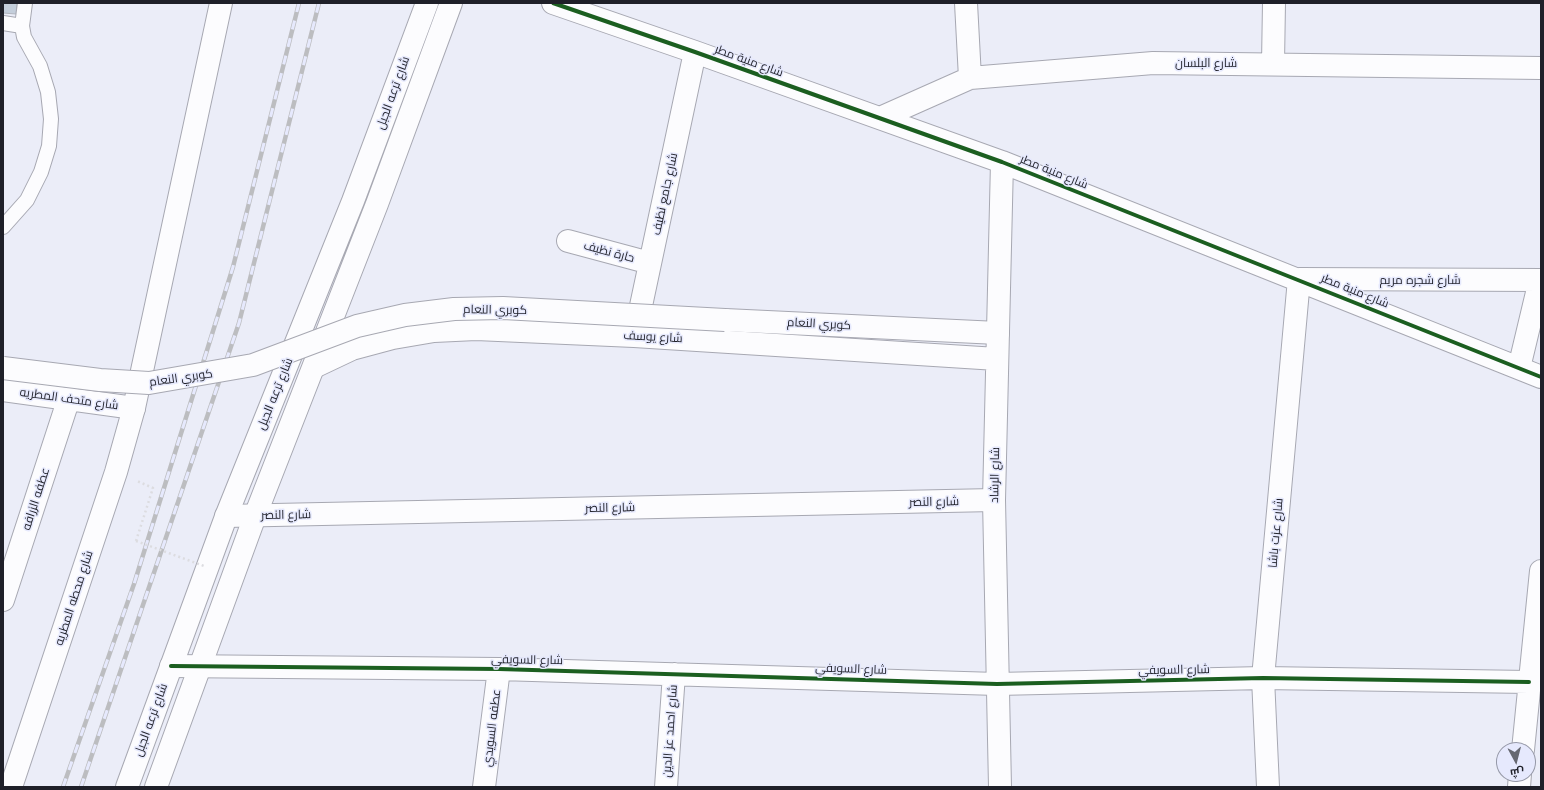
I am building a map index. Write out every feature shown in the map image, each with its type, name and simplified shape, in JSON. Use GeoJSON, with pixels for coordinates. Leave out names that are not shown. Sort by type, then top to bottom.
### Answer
{"type":"FeatureCollection","features":[{"type":"Feature","properties":{"kind":"street","name":"شارع محطه المطريه"},"geometry":{"type":"LineString","coordinates":[[11,787],[116,472],[134,408],[221,3]]}},
{"type":"Feature","properties":{"kind":"street","name":"شارع ترعه الجبل"},"geometry":{"type":"LineString","coordinates":[[127,787],[226,516],[353,201],[427,3]]}},
{"type":"Feature","properties":{"kind":"street","name":"شارع ترعه الجبل"},"geometry":{"type":"LineString","coordinates":[[156,787],[255,516],[377,204],[451,3]]}},
{"type":"Feature","properties":{"kind":"street","name":"شارع منية مطر"},"geometry":{"type":"LineString","coordinates":[[553,3],[695,52],[1002,162],[1299,279],[1541,377]]}},
{"type":"Feature","properties":{"kind":"street"},"geometry":{"type":"LineString","coordinates":[[966,3],[970,78]]}},
{"type":"Feature","properties":{"kind":"street"},"geometry":{"type":"LineString","coordinates":[[1273,64],[1274,3]]}},
{"type":"Feature","properties":{"kind":"street","name":"شارع جامع نظيف"},"geometry":{"type":"LineString","coordinates":[[634,336],[695,52]]}},
{"type":"Feature","properties":{"kind":"street","name":"شارع البلسان"},"geometry":{"type":"LineString","coordinates":[[880,118],[970,78],[1153,63],[1541,68]]}},
{"type":"Feature","properties":{"kind":"street","name":"شارع الرشاد"},"geometry":{"type":"LineString","coordinates":[[1000,787],[994,500],[1002,162]]}},
{"type":"Feature","properties":{"kind":"street","name":"حارة نظيف"},"geometry":{"type":"LineString","coordinates":[[568,240],[650,263]]}},
{"type":"Feature","properties":{"kind":"street","name":"شارع شجره مريم"},"geometry":{"type":"LineString","coordinates":[[1299,279],[1540,280]]}},
{"type":"Feature","properties":{"kind":"street","name":"شارع عزت باشا"},"geometry":{"type":"LineString","coordinates":[[1268,787],[1263,678],[1299,279]]}},
{"type":"Feature","properties":{"kind":"street"},"geometry":{"type":"LineString","coordinates":[[1519,368],[1540,280]]}},
{"type":"Feature","properties":{"kind":"street","name":"كوبري النعام"},"geometry":{"type":"LineString","coordinates":[[3,368],[100,380],[149,383],[254,365],[357,326],[405,315],[454,309],[503,308],[998,333]]}},
{"type":"Feature","properties":{"kind":"street","name":"شارع يوسف"},"geometry":{"type":"LineString","coordinates":[[314,367],[352,350],[393,338],[434,331],[476,329],[634,336],[997,359]]}},
{"type":"Feature","properties":{"kind":"street","name":"شارع متحف المطريه"},"geometry":{"type":"LineString","coordinates":[[3,390],[134,408]]}},
{"type":"Feature","properties":{"kind":"street","name":"عطفه الزرافه"},"geometry":{"type":"LineString","coordinates":[[3,600],[69,398]]}},
{"type":"Feature","properties":{"kind":"street","name":"شارع النصر"},"geometry":{"type":"LineString","coordinates":[[226,516],[994,500]]}},
{"type":"Feature","properties":{"kind":"street"},"geometry":{"type":"LineString","coordinates":[[1523,742],[1541,571]]}},
{"type":"Feature","properties":{"kind":"street","name":"شارع السويفي"},"geometry":{"type":"LineString","coordinates":[[171,666],[499,669],[997,684],[1263,678],[1530,682]]}},
{"type":"Feature","properties":{"kind":"street","name":"عطفه السويدي"},"geometry":{"type":"LineString","coordinates":[[484,787],[499,669]]}},
{"type":"Feature","properties":{"kind":"street","name":"شارع احمد عز الدين"},"geometry":{"type":"LineString","coordinates":[[666,787],[674,674]]}},
{"type":"Feature","properties":{"kind":"lane"},"geometry":{"type":"LineString","coordinates":[[3,227],[27,200],[41,172],[49,146],[51,119],[48,92],[40,66],[24,37],[22,26],[25,3]]}},
{"type":"Feature","properties":{"kind":"lane"},"geometry":{"type":"LineString","coordinates":[[3,23],[22,26]]}},
{"type":"Feature","properties":{"kind":"path"},"geometry":{"type":"LineString","coordinates":[[152,488],[136,541],[204,566]]}},
{"type":"Feature","properties":{"kind":"building"},"geometry":{"type":"Polygon","coordinates":[[[3,3],[17,3],[16,14],[3,13],[3,3]]]}},
{"type":"Feature","properties":{"kind":"railway"},"geometry":{"type":"LineString","coordinates":[[63,787],[134,584],[233,267],[299,3]]}},
{"type":"Feature","properties":{"kind":"railway"},"geometry":{"type":"LineString","coordinates":[[81,787],[239,323],[319,3]]}},
{"type":"Feature","properties":{"kind":"cycle path"},"geometry":{"type":"LineString","coordinates":[[553,3],[695,52],[1002,162],[1541,377]]}},
{"type":"Feature","properties":{"kind":"cycle path"},"geometry":{"type":"LineString","coordinates":[[171,666],[499,669],[997,684],[1263,678],[1529,682]]}}]}
